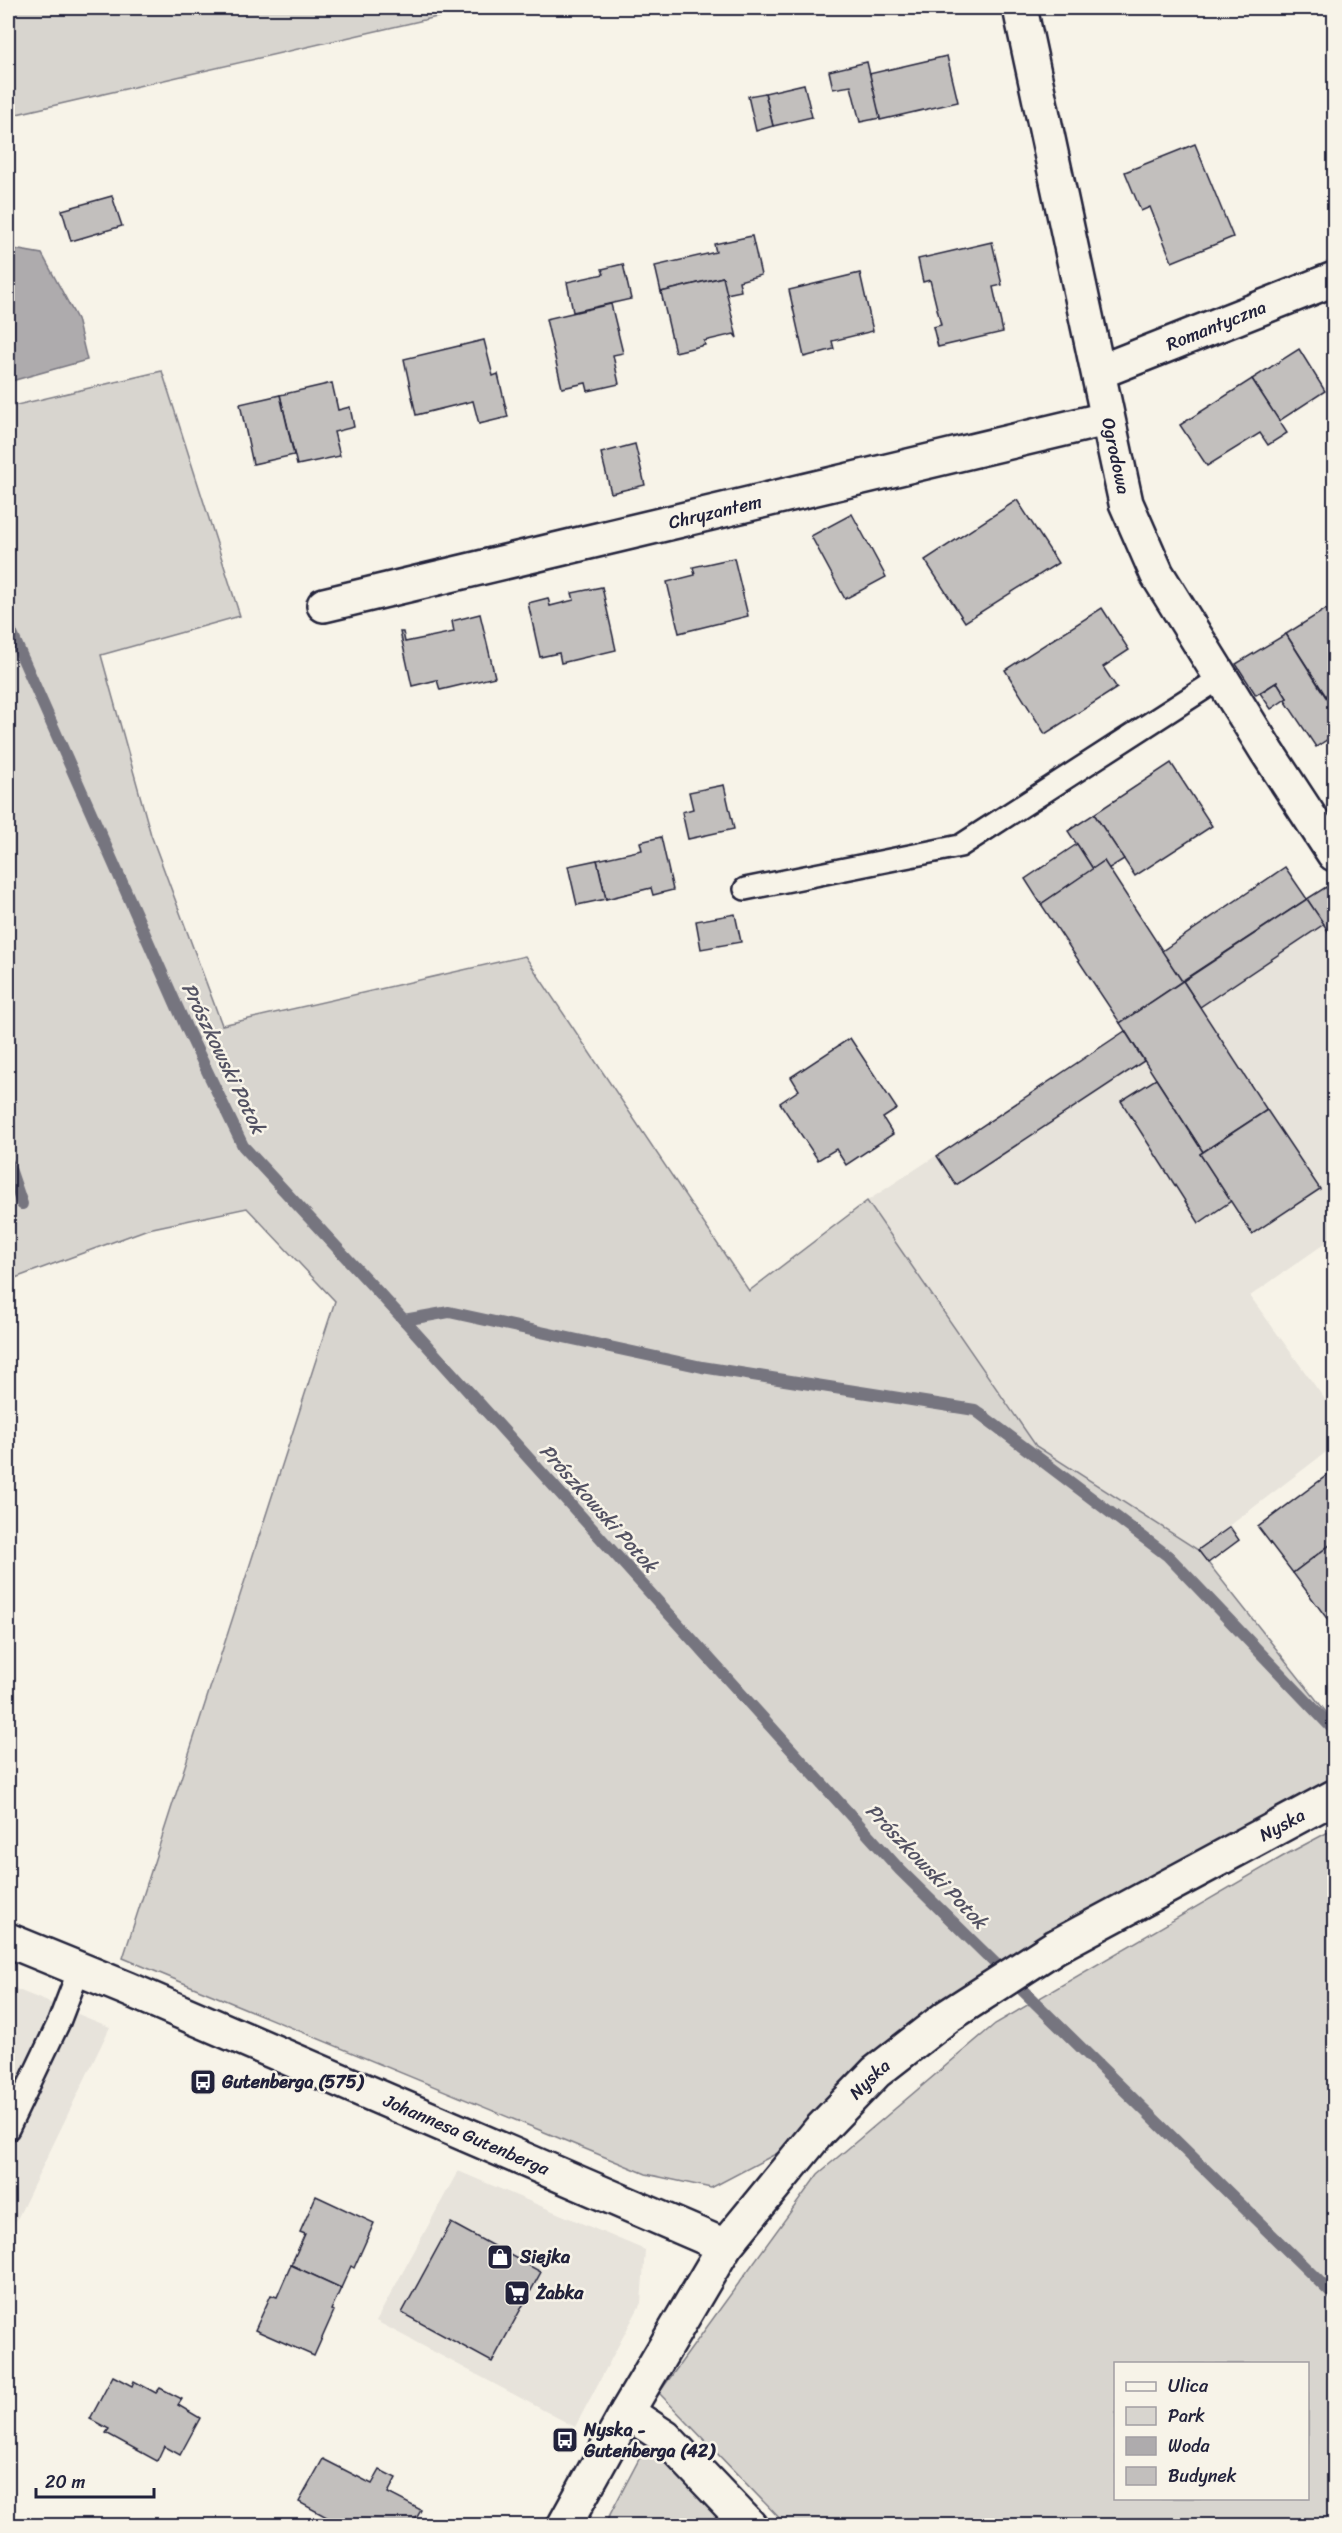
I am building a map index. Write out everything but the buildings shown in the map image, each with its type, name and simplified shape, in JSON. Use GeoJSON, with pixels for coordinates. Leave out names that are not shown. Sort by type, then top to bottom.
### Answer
{"type":"FeatureCollection","features":[{"type":"Feature","properties":{"kind":"street","name":"Ogrodowa"},"geometry":{"type":"LineString","coordinates":[[1020,8],[1106,419],[1126,503],[1157,574],[1266,750],[1331,841]]}},
{"type":"Feature","properties":{"kind":"street","name":"Romantyczna"},"geometry":{"type":"LineString","coordinates":[[1098,372],[1335,279]]}},
{"type":"Feature","properties":{"kind":"street","name":"Chryzantem"},"geometry":{"type":"LineString","coordinates":[[324,605],[1106,419]]}},
{"type":"Feature","properties":{"kind":"street","name":"Nyska"},"geometry":{"type":"LineString","coordinates":[[564,2526],[627,2412],[724,2246],[819,2131],[876,2072],[948,2016],[1055,1947],[1335,1797]]}},
{"type":"Feature","properties":{"kind":"street","name":"Johannesa Gutenberga"},"geometry":{"type":"LineString","coordinates":[[8,1940],[724,2246]]}},
{"type":"Feature","properties":{"kind":"street"},"geometry":{"type":"LineString","coordinates":[[627,2412],[665,2437],[750,2526]]}},
{"type":"Feature","properties":{"kind":"lane"},"geometry":{"type":"LineString","coordinates":[[746,888],[960,846],[1222,677]]}},
{"type":"Feature","properties":{"kind":"lane"},"geometry":{"type":"LineString","coordinates":[[8,2129],[58,2022],[79,1970]]}},
{"type":"Feature","properties":{"kind":"shaded area"},"geometry":{"type":"Polygon","coordinates":[[[1334,882],[1334,1237],[1250,1296],[1334,1412],[1334,1446],[1198,1550],[1036,1446],[867,1201],[1125,1032],[1120,1023],[1334,882]]]}},
{"type":"Feature","properties":{"kind":"shaded area"},"geometry":{"type":"Polygon","coordinates":[[[8,1986],[110,2027],[8,2238],[8,1986]]]}},
{"type":"Feature","properties":{"kind":"shaded area"},"geometry":{"type":"Polygon","coordinates":[[[458,2171],[645,2250],[641,2303],[575,2427],[376,2321],[458,2171]]]}},
{"type":"Feature","properties":{"kind":"green space"},"geometry":{"type":"Polygon","coordinates":[[[8,8],[476,8],[8,116],[8,8]]]}},
{"type":"Feature","properties":{"kind":"green space"},"geometry":{"type":"Polygon","coordinates":[[[162,371],[240,616],[101,655],[151,835],[222,1025],[525,956],[749,1291],[867,1201],[1036,1446],[1198,1550],[1334,1722],[1334,1797],[1055,1947],[819,2131],[711,2188],[646,2174],[123,1958],[335,1301],[247,1208],[148,1229],[15,1278],[8,1257],[8,407],[162,371]]]}},
{"type":"Feature","properties":{"kind":"green space"},"geometry":{"type":"Polygon","coordinates":[[[1334,1829],[1334,2525],[786,2525],[659,2393],[818,2174],[995,2024],[1334,1829]]]}},
{"type":"Feature","properties":{"kind":"green space"},"geometry":{"type":"Polygon","coordinates":[[[647,2444],[728,2525],[604,2526],[647,2444]]]}},
{"type":"Feature","properties":{"kind":"water"},"geometry":{"type":"Polygon","coordinates":[[[8,248],[42,254],[77,319],[87,360],[8,382],[8,248]]]}},
{"type":"Feature","properties":{"kind":"waterway","name":"Prószkowski Potok"},"geometry":{"type":"LineString","coordinates":[[8,625],[186,1027],[243,1146],[404,1320],[900,1870],[1334,2296]]}},
{"type":"Feature","properties":{"kind":"waterway"},"geometry":{"type":"LineString","coordinates":[[8,1163],[22,1204]]}},
{"type":"Feature","properties":{"kind":"waterway"},"geometry":{"type":"LineString","coordinates":[[404,1320],[449,1312],[702,1367],[975,1410],[1168,1556],[1334,1730]]}},
{"type":"Feature","properties":{"kind":"place","name":"Gutenberga (575)"},"geometry":{"type":"Point","coordinates":[203,2082]}},
{"type":"Feature","properties":{"kind":"place","name":"Siejka"},"geometry":{"type":"Point","coordinates":[500,2257]}},
{"type":"Feature","properties":{"kind":"place","name":"Żabka"},"geometry":{"type":"Point","coordinates":[517,2293]}},
{"type":"Feature","properties":{"kind":"place","name":"Nyska - Gutenberga (42)"},"geometry":{"type":"Point","coordinates":[565,2440]}}]}
